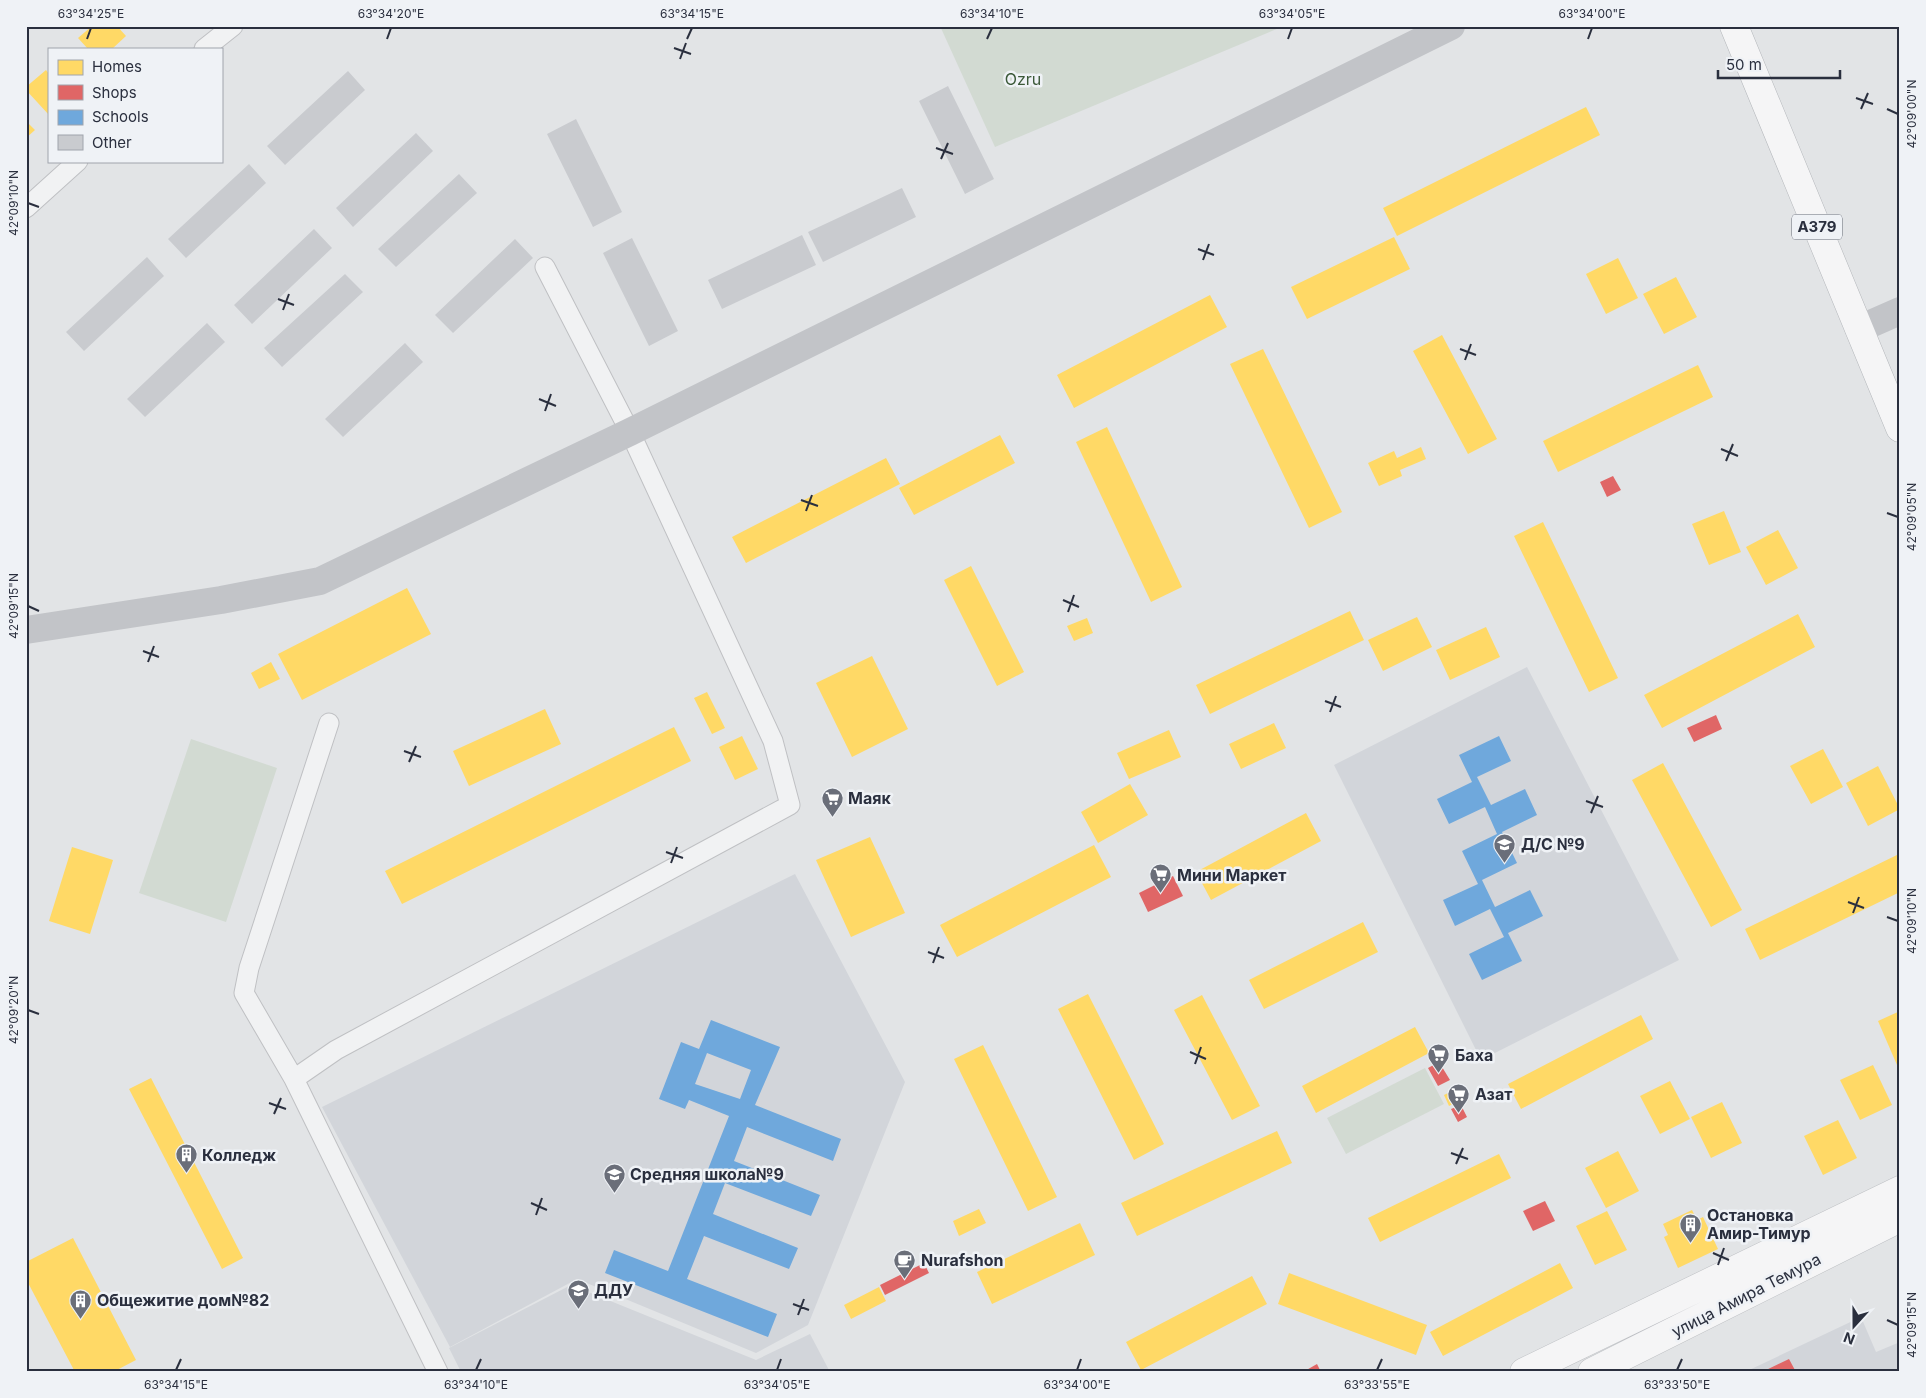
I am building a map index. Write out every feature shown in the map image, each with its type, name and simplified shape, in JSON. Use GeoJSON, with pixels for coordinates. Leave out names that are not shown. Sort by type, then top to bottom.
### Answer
{"type":"FeatureCollection","features":[{"type":"Feature","properties":{"kind":"main road","name":"A379"},"geometry":{"type":"LineString","coordinates":[[1734,26],[1900,428]]}},
{"type":"Feature","properties":{"kind":"main road","name":"улица Амира Темура"},"geometry":{"type":"LineString","coordinates":[[1524,1372],[1900,1190]]}},
{"type":"Feature","properties":{"kind":"main road","name":"улица Амира Темура"},"geometry":{"type":"LineString","coordinates":[[1592,1372],[1900,1218]]}},
{"type":"Feature","properties":{"kind":"street"},"geometry":{"type":"LineString","coordinates":[[205,48],[233,26]]}},
{"type":"Feature","properties":{"kind":"street"},"geometry":{"type":"LineString","coordinates":[[26,630],[221,600],[320,581],[630,432],[1451,26]]}},
{"type":"Feature","properties":{"kind":"street"},"geometry":{"type":"LineString","coordinates":[[26,208],[77,162]]}},
{"type":"Feature","properties":{"kind":"street"},"geometry":{"type":"LineString","coordinates":[[294,1079],[336,1050],[790,805],[773,741],[630,432],[545,267]]}},
{"type":"Feature","properties":{"kind":"street"},"geometry":{"type":"LineString","coordinates":[[1859,329],[1900,311]]}},
{"type":"Feature","properties":{"kind":"street"},"geometry":{"type":"LineString","coordinates":[[328,723],[249,968],[244,993],[294,1079],[438,1372]]}},
{"type":"Feature","properties":{"kind":"shaded area","name":"Д/С №9"},"geometry":{"type":"Polygon","coordinates":[[[1527,667],[1679,960],[1481,1060],[1334,765],[1527,667]]]}},
{"type":"Feature","properties":{"kind":"shaded area","name":"Средняя школа№9"},"geometry":{"type":"Polygon","coordinates":[[[795,874],[905,1082],[808,1325],[756,1353],[577,1279],[450,1347],[322,1107],[795,874]]]}},
{"type":"Feature","properties":{"kind":"shaded area","name":"ДДУ"},"geometry":{"type":"Polygon","coordinates":[[[571,1285],[756,1360],[810,1334],[830,1372],[461,1372],[449,1348],[571,1285]]]}},
{"type":"Feature","properties":{"kind":"shaded area"},"geometry":{"type":"Polygon","coordinates":[[[1861,1317],[1876,1352],[1900,1342],[1900,1372],[1745,1372],[1861,1317]]]}},
{"type":"Feature","properties":{"kind":"green space","name":"Ozru"},"geometry":{"type":"Polygon","coordinates":[[[940,26],[1284,26],[995,147],[940,26]]]}},
{"type":"Feature","properties":{"kind":"green space"},"geometry":{"type":"Polygon","coordinates":[[[191,739],[277,768],[226,922],[139,893],[191,739]]]}},
{"type":"Feature","properties":{"kind":"green space"},"geometry":{"type":"Polygon","coordinates":[[[1425,1068],[1444,1104],[1346,1154],[1327,1118],[1425,1068]]]}},
{"type":"Feature","properties":{"kind":"building: Homes"},"geometry":{"type":"Polygon","coordinates":[[[92,26],[117,26],[126,36],[113,48],[87,48],[78,38],[92,26]]]}},
{"type":"Feature","properties":{"kind":"building: Homes"},"geometry":{"type":"Polygon","coordinates":[[[46,70],[48,73],[48,114],[26,90],[26,87],[46,70]]]}},
{"type":"Feature","properties":{"kind":"building: Homes"},"geometry":{"type":"Polygon","coordinates":[[[1586,107],[1600,135],[1397,236],[1383,208],[1586,107]]]}},
{"type":"Feature","properties":{"kind":"building: Homes"},"geometry":{"type":"Polygon","coordinates":[[[26,121],[35,130],[26,138],[26,121]]]}},
{"type":"Feature","properties":{"kind":"building: Homes"},"geometry":{"type":"Polygon","coordinates":[[[1394,237],[1410,269],[1307,319],[1291,287],[1394,237]]]}},
{"type":"Feature","properties":{"kind":"building: Homes"},"geometry":{"type":"Polygon","coordinates":[[[1618,258],[1638,298],[1606,314],[1586,274],[1618,258]]]}},
{"type":"Feature","properties":{"kind":"building: Homes"},"geometry":{"type":"Polygon","coordinates":[[[1676,277],[1697,317],[1664,334],[1643,294],[1676,277]]]}},
{"type":"Feature","properties":{"kind":"building: Homes"},"geometry":{"type":"Polygon","coordinates":[[[1210,295],[1227,327],[1074,408],[1057,375],[1210,295]]]}},
{"type":"Feature","properties":{"kind":"building: Homes"},"geometry":{"type":"Polygon","coordinates":[[[1442,335],[1497,439],[1468,454],[1413,351],[1442,335]]]}},
{"type":"Feature","properties":{"kind":"building: Homes"},"geometry":{"type":"Polygon","coordinates":[[[1263,349],[1342,512],[1309,528],[1230,364],[1263,349]]]}},
{"type":"Feature","properties":{"kind":"building: Homes"},"geometry":{"type":"Polygon","coordinates":[[[1698,365],[1713,397],[1558,472],[1543,441],[1698,365]]]}},
{"type":"Feature","properties":{"kind":"building: Homes"},"geometry":{"type":"Polygon","coordinates":[[[1107,427],[1182,587],[1151,602],[1076,442],[1107,427]]]}},
{"type":"Feature","properties":{"kind":"building: Homes"},"geometry":{"type":"Polygon","coordinates":[[[1000,435],[1015,463],[914,515],[899,488],[1000,435]]]}},
{"type":"Feature","properties":{"kind":"building: Homes"},"geometry":{"type":"Polygon","coordinates":[[[1421,447],[1426,459],[1400,470],[1402,476],[1379,486],[1368,463],[1394,451],[1397,458],[1421,447]]]}},
{"type":"Feature","properties":{"kind":"building: Homes"},"geometry":{"type":"Polygon","coordinates":[[[886,458],[900,484],[746,563],[732,537],[886,458]]]}},
{"type":"Feature","properties":{"kind":"building: Homes"},"geometry":{"type":"Polygon","coordinates":[[[1724,511],[1741,552],[1709,565],[1692,524],[1724,511]]]}},
{"type":"Feature","properties":{"kind":"building: Homes"},"geometry":{"type":"Polygon","coordinates":[[[1543,522],[1618,678],[1589,692],[1514,536],[1543,522]]]}},
{"type":"Feature","properties":{"kind":"building: Homes"},"geometry":{"type":"Polygon","coordinates":[[[1778,530],[1798,568],[1766,585],[1746,547],[1778,530]]]}},
{"type":"Feature","properties":{"kind":"building: Homes"},"geometry":{"type":"Polygon","coordinates":[[[971,566],[1024,672],[997,686],[944,580],[971,566]]]}},
{"type":"Feature","properties":{"kind":"building: Homes"},"geometry":{"type":"Polygon","coordinates":[[[407,588],[431,634],[302,700],[278,654],[407,588]]]}},
{"type":"Feature","properties":{"kind":"building: Homes"},"geometry":{"type":"Polygon","coordinates":[[[1350,611],[1364,640],[1210,714],[1196,685],[1350,611]]]}},
{"type":"Feature","properties":{"kind":"building: Homes"},"geometry":{"type":"Polygon","coordinates":[[[1798,614],[1815,647],[1662,728],[1644,695],[1798,614]]]}},
{"type":"Feature","properties":{"kind":"building: Homes"},"geometry":{"type":"Polygon","coordinates":[[[1417,617],[1432,647],[1383,671],[1368,640],[1417,617]]]}},
{"type":"Feature","properties":{"kind":"building: Homes"},"geometry":{"type":"Polygon","coordinates":[[[1087,618],[1093,633],[1074,641],[1067,626],[1087,618]]]}},
{"type":"Feature","properties":{"kind":"building: Homes"},"geometry":{"type":"Polygon","coordinates":[[[1486,627],[1500,657],[1450,680],[1436,650],[1486,627]]]}},
{"type":"Feature","properties":{"kind":"building: Homes"},"geometry":{"type":"Polygon","coordinates":[[[872,656],[908,729],[852,757],[816,683],[872,656]]]}},
{"type":"Feature","properties":{"kind":"building: Homes"},"geometry":{"type":"Polygon","coordinates":[[[271,662],[280,679],[259,689],[251,673],[271,662]]]}},
{"type":"Feature","properties":{"kind":"building: Homes"},"geometry":{"type":"Polygon","coordinates":[[[707,692],[725,728],[712,734],[694,698],[707,692]]]}},
{"type":"Feature","properties":{"kind":"building: Homes"},"geometry":{"type":"Polygon","coordinates":[[[545,709],[561,744],[469,786],[453,751],[545,709]]]}},
{"type":"Feature","properties":{"kind":"building: Homes"},"geometry":{"type":"Polygon","coordinates":[[[1274,723],[1286,748],[1241,769],[1229,744],[1274,723]]]}},
{"type":"Feature","properties":{"kind":"building: Homes"},"geometry":{"type":"Polygon","coordinates":[[[674,727],[691,761],[402,904],[385,871],[674,727]]]}},
{"type":"Feature","properties":{"kind":"building: Homes"},"geometry":{"type":"Polygon","coordinates":[[[1169,730],[1181,757],[1129,779],[1117,753],[1169,730]]]}},
{"type":"Feature","properties":{"kind":"building: Homes"},"geometry":{"type":"Polygon","coordinates":[[[742,736],[758,769],[735,780],[719,747],[742,736]]]}},
{"type":"Feature","properties":{"kind":"building: Homes"},"geometry":{"type":"Polygon","coordinates":[[[1823,749],[1843,787],[1811,804],[1790,766],[1823,749]]]}},
{"type":"Feature","properties":{"kind":"building: Homes"},"geometry":{"type":"Polygon","coordinates":[[[1663,763],[1742,910],[1711,927],[1632,780],[1663,763]]]}},
{"type":"Feature","properties":{"kind":"building: Homes"},"geometry":{"type":"Polygon","coordinates":[[[1878,766],[1900,809],[1868,826],[1846,783],[1878,766]]]}},
{"type":"Feature","properties":{"kind":"building: Homes"},"geometry":{"type":"Polygon","coordinates":[[[1130,784],[1148,815],[1098,843],[1081,812],[1130,784]]]}},
{"type":"Feature","properties":{"kind":"building: Homes"},"geometry":{"type":"Polygon","coordinates":[[[1306,813],[1321,841],[1211,900],[1196,872],[1306,813]]]}},
{"type":"Feature","properties":{"kind":"building: Homes"},"geometry":{"type":"Polygon","coordinates":[[[870,837],[905,913],[851,937],[816,860],[870,837]]]}},
{"type":"Feature","properties":{"kind":"building: Homes"},"geometry":{"type":"Polygon","coordinates":[[[1094,845],[1111,877],[957,957],[940,925],[1094,845]]]}},
{"type":"Feature","properties":{"kind":"building: Homes"},"geometry":{"type":"Polygon","coordinates":[[[72,847],[113,860],[90,934],[49,921],[72,847]]]}},
{"type":"Feature","properties":{"kind":"building: Homes"},"geometry":{"type":"Polygon","coordinates":[[[1899,854],[1900,892],[1760,960],[1745,929],[1899,854]]]}},
{"type":"Feature","properties":{"kind":"building: Homes"},"geometry":{"type":"Polygon","coordinates":[[[1363,922],[1378,952],[1264,1009],[1249,980],[1363,922]]]}},
{"type":"Feature","properties":{"kind":"building: Homes"},"geometry":{"type":"Polygon","coordinates":[[[1088,994],[1164,1144],[1134,1160],[1058,1009],[1088,994]]]}},
{"type":"Feature","properties":{"kind":"building: Homes"},"geometry":{"type":"Polygon","coordinates":[[[1202,995],[1260,1106],[1232,1120],[1174,1010],[1202,995]]]}},
{"type":"Feature","properties":{"kind":"building: Homes"},"geometry":{"type":"Polygon","coordinates":[[[1900,1011],[1900,1064],[1897,1065],[1878,1021],[1900,1011]]]}},
{"type":"Feature","properties":{"kind":"building: Homes"},"geometry":{"type":"Polygon","coordinates":[[[1641,1015],[1653,1039],[1521,1109],[1508,1084],[1641,1015]]]}},
{"type":"Feature","properties":{"kind":"building: Homes"},"geometry":{"type":"Polygon","coordinates":[[[1415,1027],[1429,1053],[1316,1113],[1302,1086],[1415,1027]]]}},
{"type":"Feature","properties":{"kind":"building: Homes"},"geometry":{"type":"Polygon","coordinates":[[[983,1045],[1057,1197],[1028,1211],[954,1059],[983,1045]]]}},
{"type":"Feature","properties":{"kind":"building: Homes"},"geometry":{"type":"Polygon","coordinates":[[[1873,1065],[1892,1105],[1860,1120],[1840,1080],[1873,1065]]]}},
{"type":"Feature","properties":{"kind":"building: Homes","name":"Колледж"},"geometry":{"type":"Polygon","coordinates":[[[151,1078],[243,1258],[222,1269],[129,1089],[151,1078]]]}},
{"type":"Feature","properties":{"kind":"building: Homes"},"geometry":{"type":"Polygon","coordinates":[[[1670,1081],[1690,1119],[1660,1134],[1640,1096],[1670,1081]]]}},
{"type":"Feature","properties":{"kind":"building: Homes"},"geometry":{"type":"Polygon","coordinates":[[[1452,1091],[1457,1102],[1449,1106],[1444,1095],[1452,1091]]]}},
{"type":"Feature","properties":{"kind":"building: Homes"},"geometry":{"type":"Polygon","coordinates":[[[1722,1102],[1742,1143],[1711,1158],[1691,1117],[1722,1102]]]}},
{"type":"Feature","properties":{"kind":"building: Homes"},"geometry":{"type":"Polygon","coordinates":[[[1838,1120],[1857,1158],[1823,1175],[1804,1136],[1838,1120]]]}},
{"type":"Feature","properties":{"kind":"building: Homes"},"geometry":{"type":"Polygon","coordinates":[[[1277,1131],[1292,1163],[1137,1236],[1121,1203],[1277,1131]]]}},
{"type":"Feature","properties":{"kind":"building: Homes"},"geometry":{"type":"Polygon","coordinates":[[[1618,1151],[1639,1191],[1606,1208],[1585,1168],[1618,1151]]]}},
{"type":"Feature","properties":{"kind":"building: Homes"},"geometry":{"type":"Polygon","coordinates":[[[1499,1154],[1511,1178],[1380,1242],[1368,1218],[1499,1154]]]}},
{"type":"Feature","properties":{"kind":"building: Homes"},"geometry":{"type":"Polygon","coordinates":[[[979,1209],[986,1223],[959,1236],[953,1221],[979,1209]]]}},
{"type":"Feature","properties":{"kind":"building: Homes","name":"Остановка Амир-Тимур"},"geometry":{"type":"Polygon","coordinates":[[[1692,1210],[1697,1220],[1703,1217],[1718,1249],[1678,1268],[1664,1237],[1668,1235],[1663,1224],[1692,1210]]]}},
{"type":"Feature","properties":{"kind":"building: Homes"},"geometry":{"type":"Polygon","coordinates":[[[1607,1211],[1627,1250],[1595,1265],[1576,1226],[1607,1211]]]}},
{"type":"Feature","properties":{"kind":"building: Homes"},"geometry":{"type":"Polygon","coordinates":[[[1080,1223],[1095,1255],[992,1304],[977,1272],[1080,1223]]]}},
{"type":"Feature","properties":{"kind":"building: Homes","name":"Общежитие дом№82"},"geometry":{"type":"Polygon","coordinates":[[[73,1238],[136,1360],[113,1372],[75,1372],[26,1279],[26,1262],[73,1238]]]}},
{"type":"Feature","properties":{"kind":"building: Homes"},"geometry":{"type":"Polygon","coordinates":[[[1560,1263],[1573,1288],[1443,1356],[1430,1332],[1560,1263]]]}},
{"type":"Feature","properties":{"kind":"building: Homes"},"geometry":{"type":"Polygon","coordinates":[[[1289,1273],[1427,1325],[1416,1355],[1278,1304],[1289,1273]]]}},
{"type":"Feature","properties":{"kind":"building: Homes"},"geometry":{"type":"Polygon","coordinates":[[[1252,1276],[1267,1304],[1141,1370],[1126,1342],[1252,1276]]]}},
{"type":"Feature","properties":{"kind":"building: Homes"},"geometry":{"type":"Polygon","coordinates":[[[879,1287],[886,1301],[851,1319],[844,1305],[879,1287]]]}},
{"type":"Feature","properties":{"kind":"building: Shops"},"geometry":{"type":"Polygon","coordinates":[[[1613,476],[1621,490],[1607,497],[1600,482],[1613,476]]]}},
{"type":"Feature","properties":{"kind":"building: Shops"},"geometry":{"type":"Polygon","coordinates":[[[1716,715],[1722,729],[1694,742],[1687,728],[1716,715]]]}},
{"type":"Feature","properties":{"kind":"building: Shops","name":"Мини Маркет"},"geometry":{"type":"Polygon","coordinates":[[[1173,876],[1183,896],[1148,912],[1139,893],[1173,876]]]}},
{"type":"Feature","properties":{"kind":"building: Shops","name":"Баха"},"geometry":{"type":"Polygon","coordinates":[[[1439,1062],[1450,1080],[1438,1086],[1428,1068],[1439,1062]]]}},
{"type":"Feature","properties":{"kind":"building: Shops","name":"Азат"},"geometry":{"type":"Polygon","coordinates":[[[1461,1105],[1467,1117],[1458,1122],[1451,1109],[1461,1105]]]}},
{"type":"Feature","properties":{"kind":"building: Shops"},"geometry":{"type":"Polygon","coordinates":[[[1545,1201],[1555,1221],[1533,1231],[1523,1211],[1545,1201]]]}},
{"type":"Feature","properties":{"kind":"building: Shops","name":"Nurafshon"},"geometry":{"type":"Polygon","coordinates":[[[924,1263],[929,1273],[885,1295],[880,1285],[924,1263]]]}},
{"type":"Feature","properties":{"kind":"building: Shops"},"geometry":{"type":"Polygon","coordinates":[[[1789,1359],[1796,1372],[1762,1372],[1789,1359]]]}},
{"type":"Feature","properties":{"kind":"building: Shops"},"geometry":{"type":"Polygon","coordinates":[[[1317,1364],[1321,1372],[1303,1372],[1317,1364]]]}},
{"type":"Feature","properties":{"kind":"building: Schools"},"geometry":{"type":"Polygon","coordinates":[[[1499,736],[1511,761],[1477,777],[1491,805],[1525,789],[1537,815],[1502,832],[1517,863],[1482,880],[1495,907],[1530,890],[1543,916],[1508,933],[1522,961],[1482,980],[1469,954],[1504,937],[1490,909],[1455,926],[1443,900],[1478,884],[1462,851],[1497,834],[1485,807],[1449,824],[1437,799],[1472,782],[1459,755],[1499,736]]]}},
{"type":"Feature","properties":{"kind":"building: Schools"},"geometry":{"type":"Polygon","coordinates":[[[711,1020],[780,1047],[755,1105],[841,1139],[833,1161],[747,1127],[734,1161],[820,1195],[811,1216],[725,1183],[713,1214],[798,1248],[789,1269],[704,1236],[687,1279],[777,1314],[768,1337],[605,1273],[614,1250],[668,1271],[729,1116],[689,1100],[685,1109],[659,1099],[681,1042],[699,1049],[711,1020]],[[707,1053],[695,1084],[740,1099],[751,1070],[707,1053]]]}},
{"type":"Feature","properties":{"kind":"building: Other"},"geometry":{"type":"Polygon","coordinates":[[[348,71],[365,90],[285,165],[267,146],[348,71]]]}},
{"type":"Feature","properties":{"kind":"building: Other"},"geometry":{"type":"Polygon","coordinates":[[[948,86],[994,179],[965,194],[919,101],[948,86]]]}},
{"type":"Feature","properties":{"kind":"building: Other"},"geometry":{"type":"Polygon","coordinates":[[[576,119],[622,212],[593,227],[547,134],[576,119]]]}},
{"type":"Feature","properties":{"kind":"building: Other"},"geometry":{"type":"Polygon","coordinates":[[[416,133],[433,151],[353,227],[336,208],[416,133]]]}},
{"type":"Feature","properties":{"kind":"building: Other"},"geometry":{"type":"Polygon","coordinates":[[[249,164],[266,183],[186,258],[168,239],[249,164]]]}},
{"type":"Feature","properties":{"kind":"building: Other"},"geometry":{"type":"Polygon","coordinates":[[[459,174],[477,193],[396,267],[378,249],[459,174]]]}},
{"type":"Feature","properties":{"kind":"building: Other"},"geometry":{"type":"Polygon","coordinates":[[[902,188],[916,217],[823,262],[808,232],[902,188]]]}},
{"type":"Feature","properties":{"kind":"building: Other"},"geometry":{"type":"Polygon","coordinates":[[[314,229],[332,248],[252,324],[234,305],[314,229]]]}},
{"type":"Feature","properties":{"kind":"building: Other"},"geometry":{"type":"Polygon","coordinates":[[[802,235],[816,265],[722,309],[708,280],[802,235]]]}},
{"type":"Feature","properties":{"kind":"building: Other"},"geometry":{"type":"Polygon","coordinates":[[[632,238],[678,331],[649,346],[603,253],[632,238]]]}},
{"type":"Feature","properties":{"kind":"building: Other"},"geometry":{"type":"Polygon","coordinates":[[[515,239],[533,258],[453,333],[435,315],[515,239]]]}},
{"type":"Feature","properties":{"kind":"building: Other"},"geometry":{"type":"Polygon","coordinates":[[[147,257],[164,276],[84,351],[66,332],[147,257]]]}},
{"type":"Feature","properties":{"kind":"building: Other"},"geometry":{"type":"Polygon","coordinates":[[[345,274],[363,292],[282,367],[264,348],[345,274]]]}},
{"type":"Feature","properties":{"kind":"building: Other"},"geometry":{"type":"Polygon","coordinates":[[[207,323],[225,342],[145,417],[127,399],[207,323]]]}},
{"type":"Feature","properties":{"kind":"building: Other"},"geometry":{"type":"Polygon","coordinates":[[[405,343],[423,362],[343,437],[325,419],[405,343]]]}},
{"type":"Feature","properties":{"kind":"place","name":"Маяк"},"geometry":{"type":"Point","coordinates":[832,817]}},
{"type":"Feature","properties":{"kind":"place","name":"Д/С №9"},"geometry":{"type":"Point","coordinates":[1505,863]}},
{"type":"Feature","properties":{"kind":"place","name":"Мини Маркет"},"geometry":{"type":"Point","coordinates":[1161,894]}},
{"type":"Feature","properties":{"kind":"place","name":"Баха"},"geometry":{"type":"Point","coordinates":[1439,1074]}},
{"type":"Feature","properties":{"kind":"place","name":"Азат"},"geometry":{"type":"Point","coordinates":[1459,1113]}},
{"type":"Feature","properties":{"kind":"place","name":"Колледж"},"geometry":{"type":"Point","coordinates":[186,1174]}},
{"type":"Feature","properties":{"kind":"place","name":"Средняя школа№9"},"geometry":{"type":"Point","coordinates":[614,1193]}},
{"type":"Feature","properties":{"kind":"place","name":"Остановка Амир-Тимур"},"geometry":{"type":"Point","coordinates":[1691,1243]}},
{"type":"Feature","properties":{"kind":"place","name":"Nurafshon"},"geometry":{"type":"Point","coordinates":[905,1279]}},
{"type":"Feature","properties":{"kind":"place","name":"ДДУ"},"geometry":{"type":"Point","coordinates":[578,1309]}},
{"type":"Feature","properties":{"kind":"place","name":"Общежитие дом№82"},"geometry":{"type":"Point","coordinates":[81,1319]}}]}
